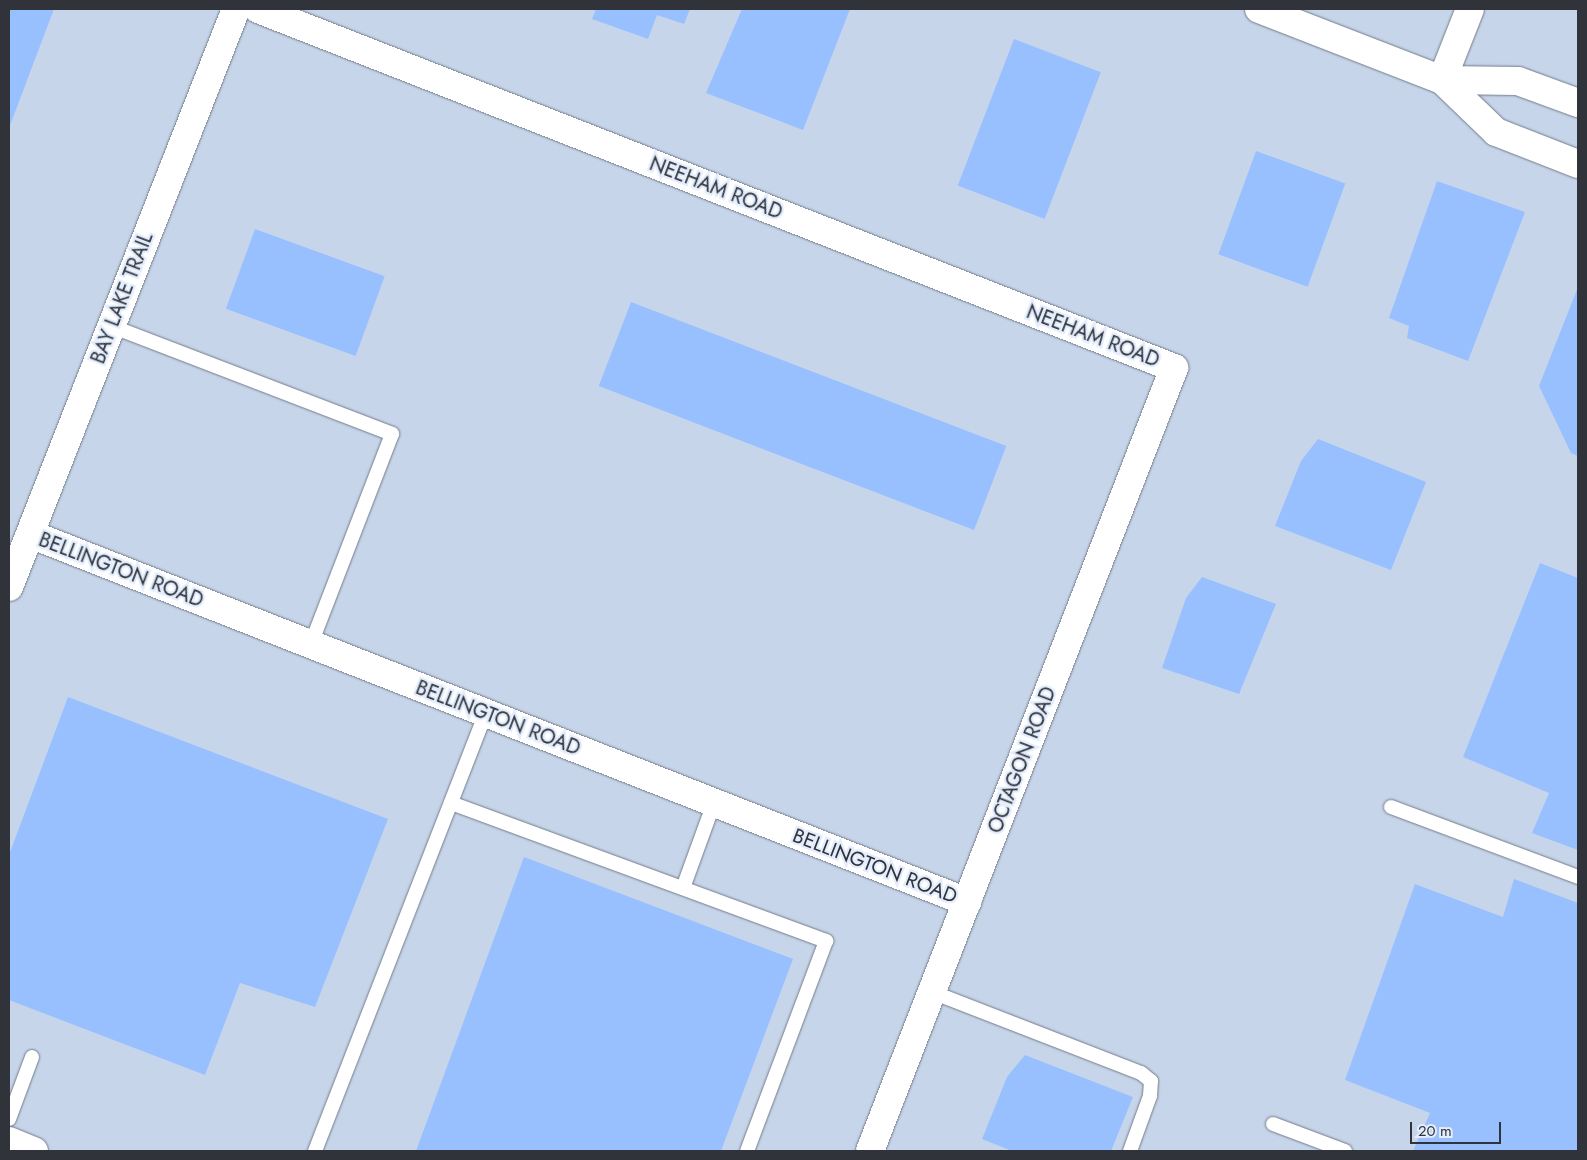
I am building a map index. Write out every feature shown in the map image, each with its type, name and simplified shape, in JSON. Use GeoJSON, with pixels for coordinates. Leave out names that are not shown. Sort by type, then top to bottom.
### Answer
{"type":"FeatureCollection","features":[{"type":"Feature","properties":{"kind":"street","name":"BAY LAKE TRAIL"},"geometry":{"type":"LineString","coordinates":[[9,587],[236,9]]}},
{"type":"Feature","properties":{"kind":"street","name":"NEEHAM ROAD"},"geometry":{"type":"LineString","coordinates":[[258,9],[1174,368]]}},
{"type":"Feature","properties":{"kind":"street"},"geometry":{"type":"LineString","coordinates":[[1259,9],[1442,80],[1518,80],[1578,103]]}},
{"type":"Feature","properties":{"kind":"street"},"geometry":{"type":"LineString","coordinates":[[1442,80],[1470,9]]}},
{"type":"Feature","properties":{"kind":"street"},"geometry":{"type":"LineString","coordinates":[[1442,80],[1496,132],[1578,164]]}},
{"type":"Feature","properties":{"kind":"street","name":"OCTAGON ROAD"},"geometry":{"type":"LineString","coordinates":[[870,1151],[1174,368]]}},
{"type":"Feature","properties":{"kind":"street","name":"BELLINGTON ROAD"},"geometry":{"type":"LineString","coordinates":[[30,534],[967,902]]}},
{"type":"Feature","properties":{"kind":"street"},"geometry":{"type":"LineString","coordinates":[[9,1141],[34,1151]]}},
{"type":"Feature","properties":{"kind":"lane"},"geometry":{"type":"LineString","coordinates":[[111,326],[392,434],[311,644]]}},
{"type":"Feature","properties":{"kind":"lane"},"geometry":{"type":"LineString","coordinates":[[315,1151],[486,713]]}},
{"type":"Feature","properties":{"kind":"lane"},"geometry":{"type":"LineString","coordinates":[[451,803],[826,940],[747,1151]]}},
{"type":"Feature","properties":{"kind":"lane"},"geometry":{"type":"LineString","coordinates":[[684,888],[714,803]]}},
{"type":"Feature","properties":{"kind":"lane"},"geometry":{"type":"LineString","coordinates":[[1392,807],[1578,877]]}},
{"type":"Feature","properties":{"kind":"lane"},"geometry":{"type":"LineString","coordinates":[[932,992],[1142,1073],[1151,1081],[1150,1096],[1130,1151]]}},
{"type":"Feature","properties":{"kind":"lane"},"geometry":{"type":"LineString","coordinates":[[9,1119],[32,1056]]}},
{"type":"Feature","properties":{"kind":"lane"},"geometry":{"type":"LineString","coordinates":[[1272,1124],[1344,1151]]}},
{"type":"Feature","properties":{"kind":"shaded area"},"geometry":{"type":"Polygon","coordinates":[[[9,9],[1578,9],[1578,1151],[9,1151],[9,9]]]}},
{"type":"Feature","properties":{"kind":"building"},"geometry":{"type":"Polygon","coordinates":[[[9,9],[54,9],[9,128],[9,9]]]}},
{"type":"Feature","properties":{"kind":"building"},"geometry":{"type":"Polygon","coordinates":[[[596,9],[690,9],[684,24],[657,15],[648,39],[592,19],[596,9]]]}},
{"type":"Feature","properties":{"kind":"building"},"geometry":{"type":"Polygon","coordinates":[[[742,9],[850,9],[803,130],[706,93],[742,9]]]}},
{"type":"Feature","properties":{"kind":"building"},"geometry":{"type":"Polygon","coordinates":[[[1014,39],[1101,72],[1045,219],[958,186],[1014,39]]]}},
{"type":"Feature","properties":{"kind":"building"},"geometry":{"type":"Polygon","coordinates":[[[1256,151],[1345,183],[1308,287],[1218,254],[1256,151]]]}},
{"type":"Feature","properties":{"kind":"building"},"geometry":{"type":"Polygon","coordinates":[[[1437,181],[1525,212],[1468,361],[1407,338],[1409,326],[1389,318],[1437,181]]]}},
{"type":"Feature","properties":{"kind":"building"},"geometry":{"type":"Polygon","coordinates":[[[255,229],[385,276],[356,356],[226,309],[255,229]]]}},
{"type":"Feature","properties":{"kind":"building"},"geometry":{"type":"Polygon","coordinates":[[[1578,287],[1578,456],[1571,453],[1539,386],[1578,287]]]}},
{"type":"Feature","properties":{"kind":"building"},"geometry":{"type":"Polygon","coordinates":[[[631,302],[1006,446],[974,530],[599,386],[631,302]]]}},
{"type":"Feature","properties":{"kind":"building"},"geometry":{"type":"Polygon","coordinates":[[[1318,439],[1426,482],[1391,570],[1275,526],[1301,461],[1318,439]]]}},
{"type":"Feature","properties":{"kind":"building"},"geometry":{"type":"Polygon","coordinates":[[[1540,563],[1578,578],[1578,850],[1532,833],[1549,793],[1463,757],[1540,563]]]}},
{"type":"Feature","properties":{"kind":"building"},"geometry":{"type":"Polygon","coordinates":[[[1202,577],[1276,604],[1239,694],[1162,668],[1186,598],[1202,577]]]}},
{"type":"Feature","properties":{"kind":"building"},"geometry":{"type":"Polygon","coordinates":[[[68,697],[388,819],[315,1007],[240,983],[205,1075],[9,1000],[9,855],[68,697]]]}},
{"type":"Feature","properties":{"kind":"building"},"geometry":{"type":"Polygon","coordinates":[[[524,857],[793,959],[721,1151],[416,1151],[524,857]]]}},
{"type":"Feature","properties":{"kind":"building"},"geometry":{"type":"Polygon","coordinates":[[[1514,879],[1578,903],[1578,1151],[1413,1151],[1430,1113],[1345,1080],[1415,884],[1503,917],[1514,879]]]}},
{"type":"Feature","properties":{"kind":"building"},"geometry":{"type":"Polygon","coordinates":[[[1025,1055],[1133,1097],[1111,1151],[1012,1151],[982,1139],[1007,1077],[1025,1055]]]}}]}
